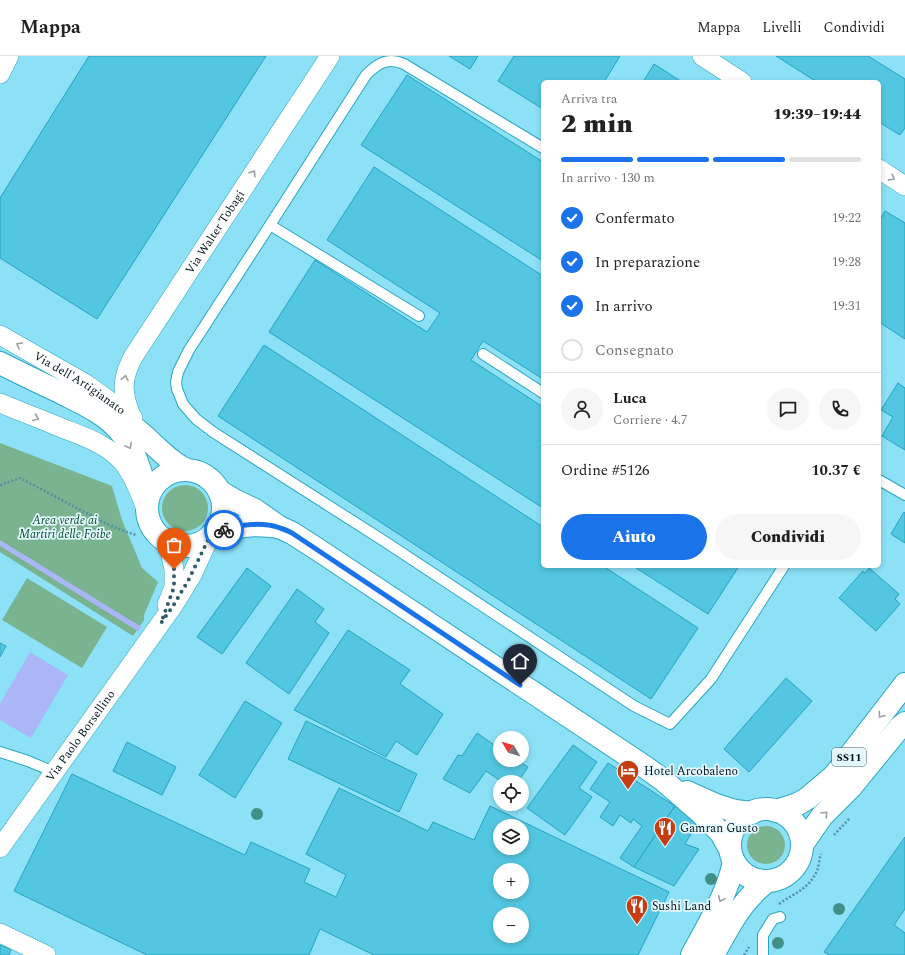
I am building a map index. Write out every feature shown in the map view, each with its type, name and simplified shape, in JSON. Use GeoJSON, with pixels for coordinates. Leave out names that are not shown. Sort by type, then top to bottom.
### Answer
{"type":"FeatureCollection","features":[{"type":"Feature","properties":{"kind":"street"},"geometry":{"type":"LineString","coordinates":[[0,74],[9,56]]}},
{"type":"Feature","properties":{"kind":"street","name":"Via Walter Tobagi"},"geometry":{"type":"LineString","coordinates":[[132,416],[127,402],[124,384],[126,371],[133,357],[330,56]]}},
{"type":"Feature","properties":{"kind":"street"},"geometry":{"type":"LineString","coordinates":[[702,56],[725,63],[740,80]]}},
{"type":"Feature","properties":{"kind":"street"},"geometry":{"type":"LineString","coordinates":[[881,171],[905,186]]}},
{"type":"Feature","properties":{"kind":"street","name":"Via dell'Artigianato"},"geometry":{"type":"LineString","coordinates":[[0,335],[86,384],[132,416],[150,442]]}},
{"type":"Feature","properties":{"kind":"street"},"geometry":{"type":"LineString","coordinates":[[0,363],[93,409],[111,414],[123,420],[137,429],[150,442],[187,470]]}},
{"type":"Feature","properties":{"kind":"street"},"geometry":{"type":"LineString","coordinates":[[0,403],[89,439],[110,450],[129,471],[147,503]]}},
{"type":"Feature","properties":{"kind":"street"},"geometry":{"type":"LineString","coordinates":[[93,409],[114,425],[127,442],[140,472],[147,503],[148,521],[159,536],[168,543],[180,546],[192,546],[199,544],[226,529],[262,524],[280,527]]}},
{"type":"Feature","properties":{"kind":"street"},"geometry":{"type":"LineString","coordinates":[[147,503],[154,486],[163,477],[175,471],[187,470],[206,476],[219,490],[234,500],[292,533],[663,780],[721,834],[732,856],[743,873],[760,881],[767,881]]}},
{"type":"Feature","properties":{"kind":"street"},"geometry":{"type":"LineString","coordinates":[[211,536],[222,516],[223,503],[219,490]]}},
{"type":"Feature","properties":{"kind":"street","name":"Via Paolo Borsellino"},"geometry":{"type":"LineString","coordinates":[[0,848],[173,606],[188,581],[211,536]]}},
{"type":"Feature","properties":{"kind":"street","name":"Via Paolo Borsellino"},"geometry":{"type":"LineString","coordinates":[[161,623],[174,587],[174,569],[168,543]]}},
{"type":"Feature","properties":{"kind":"street","name":"SS11"},"geometry":{"type":"LineString","coordinates":[[752,813],[764,810],[776,811],[798,804],[808,798],[834,776],[905,684]]}},
{"type":"Feature","properties":{"kind":"street","name":"SS11"},"geometry":{"type":"LineString","coordinates":[[713,955],[731,922],[753,894],[767,881],[779,879],[789,872],[797,863],[800,857],[802,845],[822,816],[852,787],[900,727],[905,723]]}},
{"type":"Feature","properties":{"kind":"street"},"geometry":{"type":"LineString","coordinates":[[663,780],[716,805],[736,811],[752,813]]}},
{"type":"Feature","properties":{"kind":"street"},"geometry":{"type":"LineString","coordinates":[[776,811],[791,820],[797,828],[802,845]]}},
{"type":"Feature","properties":{"kind":"street"},"geometry":{"type":"LineString","coordinates":[[692,955],[732,876],[731,839],[734,830],[743,818],[752,813]]}},
{"type":"Feature","properties":{"kind":"street"},"geometry":{"type":"LineString","coordinates":[[0,933],[46,955]]}},
{"type":"Feature","properties":{"kind":"lane"},"geometry":{"type":"LineString","coordinates":[[541,147],[409,66],[394,60],[375,67],[366,75],[189,350],[178,372],[176,382],[183,404],[196,419],[213,432],[384,540],[634,706],[670,724],[712,678],[783,568]]}},
{"type":"Feature","properties":{"kind":"lane"},"geometry":{"type":"LineString","coordinates":[[270,224],[419,316]]}},
{"type":"Feature","properties":{"kind":"lane"},"geometry":{"type":"LineString","coordinates":[[483,354],[541,392]]}},
{"type":"Feature","properties":{"kind":"lane"},"geometry":{"type":"LineString","coordinates":[[881,481],[905,495]]}},
{"type":"Feature","properties":{"kind":"lane"},"geometry":{"type":"LineString","coordinates":[[0,752],[54,772]]}},
{"type":"Feature","properties":{"kind":"lane"},"geometry":{"type":"LineString","coordinates":[[763,955],[763,935],[773,919],[780,917]]}},
{"type":"Feature","properties":{"kind":"path"},"geometry":{"type":"LineString","coordinates":[[0,485],[20,478],[107,524],[136,535]]}},
{"type":"Feature","properties":{"kind":"path"},"geometry":{"type":"LineString","coordinates":[[830,840],[854,813]]}},
{"type":"Feature","properties":{"kind":"path"},"geometry":{"type":"LineString","coordinates":[[775,908],[802,889],[811,880],[817,870],[819,859],[824,849]]}},
{"type":"Feature","properties":{"kind":"path"},"geometry":{"type":"LineString","coordinates":[[744,955],[752,942]]}},
{"type":"Feature","properties":{"kind":"green space","name":"Area verde ai Martiri delle Foibe"},"geometry":{"type":"Polygon","coordinates":[[[0,443],[112,486],[122,520],[142,568],[158,582],[144,615],[144,620],[133,636],[0,552],[0,443]]]}},
{"type":"Feature","properties":{"kind":"green space"},"geometry":{"type":"Polygon","coordinates":[[[185,485],[198,489],[204,495],[208,508],[204,521],[198,527],[185,531],[172,527],[166,521],[162,508],[166,495],[172,489],[185,485]]]}},
{"type":"Feature","properties":{"kind":"green space"},"geometry":{"type":"Polygon","coordinates":[[[27,578],[107,627],[82,668],[2,620],[27,578]]]}},
{"type":"Feature","properties":{"kind":"green space"},"geometry":{"type":"Polygon","coordinates":[[[762,826],[770,826],[780,831],[784,838],[784,852],[780,859],[770,864],[762,864],[752,859],[750,856],[747,849],[747,841],[752,831],[755,829],[762,826]]]}},
{"type":"Feature","properties":{"kind":"water"},"geometry":{"type":"Polygon","coordinates":[[[30,652],[68,675],[31,738],[0,720],[0,704],[30,652]]]}},
{"type":"Feature","properties":{"kind":"building"},"geometry":{"type":"Polygon","coordinates":[[[89,56],[266,56],[97,319],[0,258],[0,198],[89,56]]]}},
{"type":"Feature","properties":{"kind":"building"},"geometry":{"type":"Polygon","coordinates":[[[449,56],[478,56],[470,69],[449,56]]]}},
{"type":"Feature","properties":{"kind":"building"},"geometry":{"type":"Polygon","coordinates":[[[514,56],[620,56],[605,80],[541,80],[541,108],[498,81],[514,56]]]}},
{"type":"Feature","properties":{"kind":"building"},"geometry":{"type":"Polygon","coordinates":[[[776,56],[868,56],[905,79],[905,128],[900,135],[881,123],[881,80],[814,80],[776,56]]]}},
{"type":"Feature","properties":{"kind":"building"},"geometry":{"type":"Polygon","coordinates":[[[654,64],[679,80],[644,80],[654,64]]]}},
{"type":"Feature","properties":{"kind":"building"},"geometry":{"type":"Polygon","coordinates":[[[407,75],[541,161],[541,260],[361,145],[407,75]]]}},
{"type":"Feature","properties":{"kind":"building"},"geometry":{"type":"Polygon","coordinates":[[[374,167],[541,275],[541,378],[483,341],[471,360],[541,406],[541,507],[269,332],[315,260],[427,332],[440,313],[327,240],[374,167]]]}},
{"type":"Feature","properties":{"kind":"building"},"geometry":{"type":"Polygon","coordinates":[[[885,211],[905,223],[905,339],[881,323],[881,218],[885,211]]]}},
{"type":"Feature","properties":{"kind":"building"},"geometry":{"type":"Polygon","coordinates":[[[264,345],[541,526],[541,568],[606,568],[698,628],[651,699],[218,416],[264,345]]]}},
{"type":"Feature","properties":{"kind":"building"},"geometry":{"type":"Polygon","coordinates":[[[898,383],[905,388],[905,450],[882,436],[893,417],[881,410],[898,383]]]}},
{"type":"Feature","properties":{"kind":"building"},"geometry":{"type":"Polygon","coordinates":[[[904,512],[905,513],[905,543],[891,534],[904,512]]]}},
{"type":"Feature","properties":{"kind":"building"},"geometry":{"type":"Polygon","coordinates":[[[247,568],[271,586],[222,654],[197,637],[247,568]]]}},
{"type":"Feature","properties":{"kind":"building"},"geometry":{"type":"Polygon","coordinates":[[[636,568],[738,568],[708,614],[636,568]]]}},
{"type":"Feature","properties":{"kind":"building"},"geometry":{"type":"Polygon","coordinates":[[[869,568],[899,594],[895,599],[900,604],[876,631],[839,598],[863,571],[865,573],[869,568]]]}},
{"type":"Feature","properties":{"kind":"building"},"geometry":{"type":"Polygon","coordinates":[[[297,589],[324,609],[315,622],[329,633],[289,694],[246,663],[297,589]]]}},
{"type":"Feature","properties":{"kind":"building"},"geometry":{"type":"Polygon","coordinates":[[[348,630],[410,670],[400,684],[443,714],[417,755],[396,741],[386,757],[294,710],[348,630]]]}},
{"type":"Feature","properties":{"kind":"building"},"geometry":{"type":"Polygon","coordinates":[[[0,643],[6,646],[0,657],[0,643]]]}},
{"type":"Feature","properties":{"kind":"building"},"geometry":{"type":"Polygon","coordinates":[[[786,678],[812,701],[749,772],[724,749],[786,678]]]}},
{"type":"Feature","properties":{"kind":"building"},"geometry":{"type":"Polygon","coordinates":[[[245,701],[282,723],[235,798],[199,775],[245,701]]]}},
{"type":"Feature","properties":{"kind":"building"},"geometry":{"type":"Polygon","coordinates":[[[306,721],[417,774],[399,812],[288,759],[306,721]]]}},
{"type":"Feature","properties":{"kind":"building"},"geometry":{"type":"Polygon","coordinates":[[[477,733],[493,744],[493,767],[528,767],[523,775],[493,776],[486,771],[470,793],[443,779],[458,755],[462,756],[477,733]]]}},
{"type":"Feature","properties":{"kind":"building"},"geometry":{"type":"Polygon","coordinates":[[[127,742],[176,767],[162,795],[113,771],[127,742]]]}},
{"type":"Feature","properties":{"kind":"building"},"geometry":{"type":"Polygon","coordinates":[[[573,745],[597,762],[579,788],[592,797],[565,835],[529,809],[529,805],[573,745]]]}},
{"type":"Feature","properties":{"kind":"building"},"geometry":{"type":"Polygon","coordinates":[[[608,763],[675,806],[634,867],[620,858],[642,826],[633,819],[631,823],[620,815],[613,826],[600,817],[610,802],[590,789],[608,763]]]}},
{"type":"Feature","properties":{"kind":"building"},"geometry":{"type":"Polygon","coordinates":[[[72,774],[245,855],[251,842],[310,869],[304,882],[336,897],[346,875],[306,854],[339,788],[428,831],[433,822],[474,840],[490,806],[493,807],[493,811],[500,811],[517,819],[493,819],[493,855],[529,855],[529,825],[669,892],[638,955],[374,955],[320,929],[309,955],[147,955],[14,891],[72,774]]]}},
{"type":"Feature","properties":{"kind":"building"},"geometry":{"type":"Polygon","coordinates":[[[675,806],[699,820],[685,844],[699,849],[674,886],[634,867],[675,806]]]}},
{"type":"Feature","properties":{"kind":"building"},"geometry":{"type":"Polygon","coordinates":[[[905,837],[905,909],[894,925],[905,933],[905,955],[829,955],[824,952],[905,837]]]}},
{"type":"Feature","properties":{"kind":"building"},"geometry":{"type":"Polygon","coordinates":[[[0,945],[11,949],[9,955],[0,955],[0,945]]]}},
{"type":"Feature","properties":{"kind":"waterway"},"geometry":{"type":"LineString","coordinates":[[0,543],[138,628]]}},
{"type":"Feature","properties":{"kind":"way so far"},"geometry":{"type":"LineString","coordinates":[[174,569],[174,587],[161,623],[192,575],[209,538],[212,534],[224,530]]}},
{"type":"Feature","properties":{"kind":"place","name":"Hotel Arcobaleno"},"geometry":{"type":"Point","coordinates":[628,790]}},
{"type":"Feature","properties":{"kind":"place","name":"Gamran Gusto"},"geometry":{"type":"Point","coordinates":[665,848]}},
{"type":"Feature","properties":{"kind":"place","name":"Sushi Land"},"geometry":{"type":"Point","coordinates":[637,926]}},
{"type":"Feature","properties":{"kind":"route"},"geometry":{"type":"LineString","coordinates":[[224,530],[237,526],[262,524],[280,527],[292,533],[520,685]]}}]}
